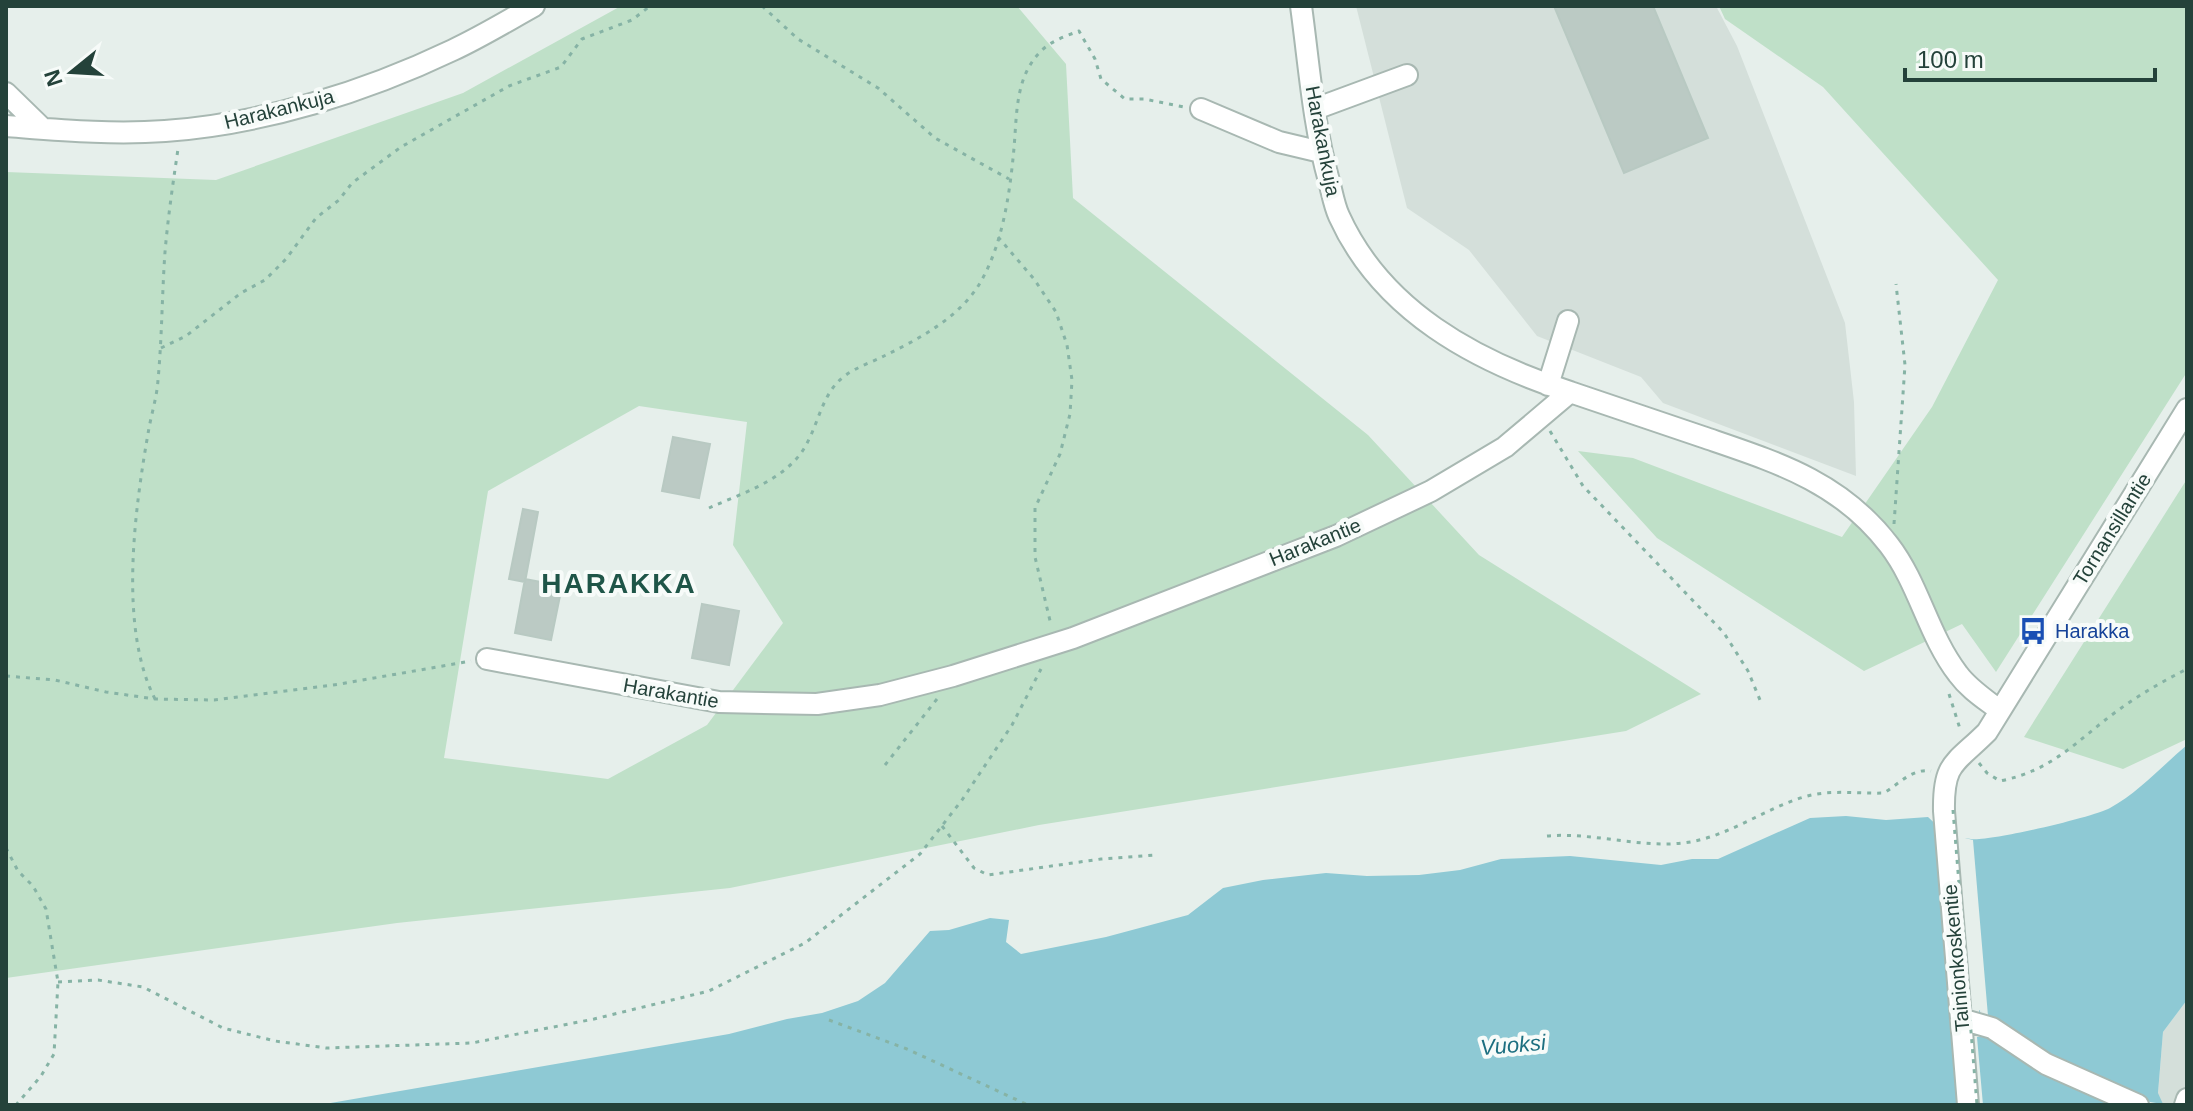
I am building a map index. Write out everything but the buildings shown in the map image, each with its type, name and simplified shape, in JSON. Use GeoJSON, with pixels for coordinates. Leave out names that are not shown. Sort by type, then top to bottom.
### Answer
{"type":"FeatureCollection","features":[{"type":"Feature","properties":{"kind":"street","name":"Harakankuja"},"geometry":{"type":"LineString","coordinates":[[6,126],[104,133],[229,123],[299,107],[371,84],[453,50],[534,6]]}},
{"type":"Feature","properties":{"kind":"street","name":"Harakankuja"},"geometry":{"type":"LineString","coordinates":[[1301,6],[1321,152],[1338,214],[1361,255],[1388,290],[1461,347],[1570,392]]}},
{"type":"Feature","properties":{"kind":"street"},"geometry":{"type":"LineString","coordinates":[[1315,109],[1407,75]]}},
{"type":"Feature","properties":{"kind":"street"},"geometry":{"type":"LineString","coordinates":[[6,93],[43,129]]}},
{"type":"Feature","properties":{"kind":"street"},"geometry":{"type":"LineString","coordinates":[[1201,109],[1279,142],[1321,152]]}},
{"type":"Feature","properties":{"kind":"street"},"geometry":{"type":"LineString","coordinates":[[1548,385],[1568,321]]}},
{"type":"Feature","properties":{"kind":"street"},"geometry":{"type":"LineString","coordinates":[[1570,392],[1782,464],[1825,486],[1861,512],[1891,547],[1959,677],[1999,710]]}},
{"type":"Feature","properties":{"kind":"street","name":"Harakantie"},"geometry":{"type":"LineString","coordinates":[[487,659],[719,702],[817,704],[880,695],[1054,644],[1336,536],[1431,491],[1505,447],[1570,392]]}},
{"type":"Feature","properties":{"kind":"street","name":"Tornansillantie"},"geometry":{"type":"LineString","coordinates":[[1947,774],[1952,763],[1974,754],[2187,409]]}},
{"type":"Feature","properties":{"kind":"street"},"geometry":{"type":"LineString","coordinates":[[1947,774],[1949,810]]}},
{"type":"Feature","properties":{"kind":"street","name":"Tainionkoskentie"},"geometry":{"type":"LineString","coordinates":[[1949,810],[1968,1105]]}},
{"type":"Feature","properties":{"kind":"street"},"geometry":{"type":"LineString","coordinates":[[1961,1019],[1992,1028],[2046,1064],[2138,1105]]}},
{"type":"Feature","properties":{"kind":"street"},"geometry":{"type":"LineString","coordinates":[[2185,1105],[2187,1099]]}},
{"type":"Feature","properties":{"kind":"path"},"geometry":{"type":"LineString","coordinates":[[161,348],[186,336],[241,293],[265,280],[286,259],[316,218],[339,200],[352,183],[401,147],[498,91],[561,67],[582,39],[632,20],[650,6]]}},
{"type":"Feature","properties":{"kind":"path"},"geometry":{"type":"LineString","coordinates":[[762,6],[798,39],[878,88],[935,138],[1009,179]]}},
{"type":"Feature","properties":{"kind":"path"},"geometry":{"type":"LineString","coordinates":[[709,508],[785,471],[802,451],[829,391],[846,375],[889,354],[947,319],[980,284],[998,237],[1022,82],[1042,49],[1079,31],[1095,59],[1101,79],[1125,99],[1144,99],[1201,109]]}},
{"type":"Feature","properties":{"kind":"path"},"geometry":{"type":"LineString","coordinates":[[155,699],[144,677],[135,642],[135,520],[157,394],[169,209],[182,129]]}},
{"type":"Feature","properties":{"kind":"path"},"geometry":{"type":"LineString","coordinates":[[58,982],[110,981],[143,987],[223,1028],[275,1041],[326,1048],[472,1043],[594,1019],[709,991],[805,943],[920,854],[1012,725],[1054,644],[1035,557],[1035,508],[1060,454],[1070,414],[1072,380],[1056,312],[1034,279],[998,237]]}},
{"type":"Feature","properties":{"kind":"path"},"geometry":{"type":"LineString","coordinates":[[1891,547],[1897,505],[1905,365],[1896,284]]}},
{"type":"Feature","properties":{"kind":"path"},"geometry":{"type":"LineString","coordinates":[[1542,417],[1583,486],[1724,633],[1748,671],[1760,700]]}},
{"type":"Feature","properties":{"kind":"path"},"geometry":{"type":"LineString","coordinates":[[6,676],[55,680],[155,699],[214,700],[487,659]]}},
{"type":"Feature","properties":{"kind":"path"},"geometry":{"type":"LineString","coordinates":[[1947,683],[1959,729],[1987,773],[2000,781],[2020,777],[2067,753],[2144,692],[2187,669]]}},
{"type":"Feature","properties":{"kind":"path"},"geometry":{"type":"LineString","coordinates":[[885,765],[953,676]]}},
{"type":"Feature","properties":{"kind":"path"},"geometry":{"type":"LineString","coordinates":[[1547,836],[1569,834],[1652,843],[1685,843],[1738,827],[1784,804],[1819,793],[1884,793],[1903,777],[1924,770],[1947,774]]}},
{"type":"Feature","properties":{"kind":"path"},"geometry":{"type":"LineString","coordinates":[[1949,810],[1977,1105]]}},
{"type":"Feature","properties":{"kind":"path"},"geometry":{"type":"LineString","coordinates":[[942,826],[974,868],[988,875],[1154,855]]}},
{"type":"Feature","properties":{"kind":"path"},"geometry":{"type":"LineString","coordinates":[[6,848],[18,871],[33,886],[46,909],[58,982],[54,1054],[41,1076],[16,1105]]}},
{"type":"Feature","properties":{"kind":"path"},"geometry":{"type":"LineString","coordinates":[[829,1020],[907,1049],[1028,1105]]}},
{"type":"Feature","properties":{"kind":"shaded area"},"geometry":{"type":"Polygon","coordinates":[[[1356,6],[1716,6],[1737,46],[1845,323],[1854,402],[1856,476],[1663,403],[1641,377],[1537,336],[1469,250],[1407,208],[1356,6]]]}},
{"type":"Feature","properties":{"kind":"shaded area"},"geometry":{"type":"Polygon","coordinates":[[[2187,1000],[2187,1105],[2163,1105],[2158,1094],[2163,1032],[2187,1000]]]}},
{"type":"Feature","properties":{"kind":"green space"},"geometry":{"type":"Polygon","coordinates":[[[621,6],[1017,6],[1066,64],[1073,198],[1368,435],[1479,555],[1701,694],[1626,731],[1039,825],[730,888],[397,923],[6,978],[6,172],[216,180],[463,93],[621,6]],[[639,406],[488,491],[444,758],[608,779],[707,725],[783,623],[733,545],[747,422],[639,406]]]}},
{"type":"Feature","properties":{"kind":"green space"},"geometry":{"type":"Polygon","coordinates":[[[1719,6],[2187,6],[2187,372],[1996,672],[1962,624],[1864,671],[1657,538],[1578,451],[1633,458],[1842,537],[1932,407],[1998,280],[1823,87],[1725,19],[1719,6]]]}},
{"type":"Feature","properties":{"kind":"green space"},"geometry":{"type":"Polygon","coordinates":[[[2187,479],[2187,739],[2123,769],[2024,737],[2187,479]]]}},
{"type":"Feature","properties":{"kind":"water","name":"Vuoksi"},"geometry":{"type":"Polygon","coordinates":[[[2187,745],[2187,1000],[2163,1032],[2158,1093],[2163,1104],[2139,1099],[2090,1081],[2021,1040],[1980,1010],[1982,1036],[1997,1035],[2121,1105],[319,1105],[729,1034],[822,1013],[858,1001],[885,983],[930,931],[949,930],[990,918],[1009,920],[1006,942],[1021,954],[1106,937],[1188,915],[1223,888],[1263,880],[1326,873],[1419,875],[1460,870],[1501,859],[1570,856],[1661,865],[1692,859],[1718,859],[1810,818],[1846,816],[1886,820],[1928,817],[1958,837],[1998,837],[2063,823],[2110,808],[2141,787],[2187,745]]]}},
{"type":"Feature","properties":{"kind":"pier"},"geometry":{"type":"Polygon","coordinates":[[[1946,829],[1973,840],[1988,1016],[1979,1010],[1982,1036],[1977,1037],[1983,1105],[1960,1105],[1946,829]]]}},
{"type":"Feature","properties":{"kind":"place","name":"Harakka"},"geometry":{"type":"Point","coordinates":[2033,631]}},
{"type":"Feature","properties":{"kind":"district","name":"HARAKKA"},"geometry":{"type":"Point","coordinates":[619,583]}}]}
